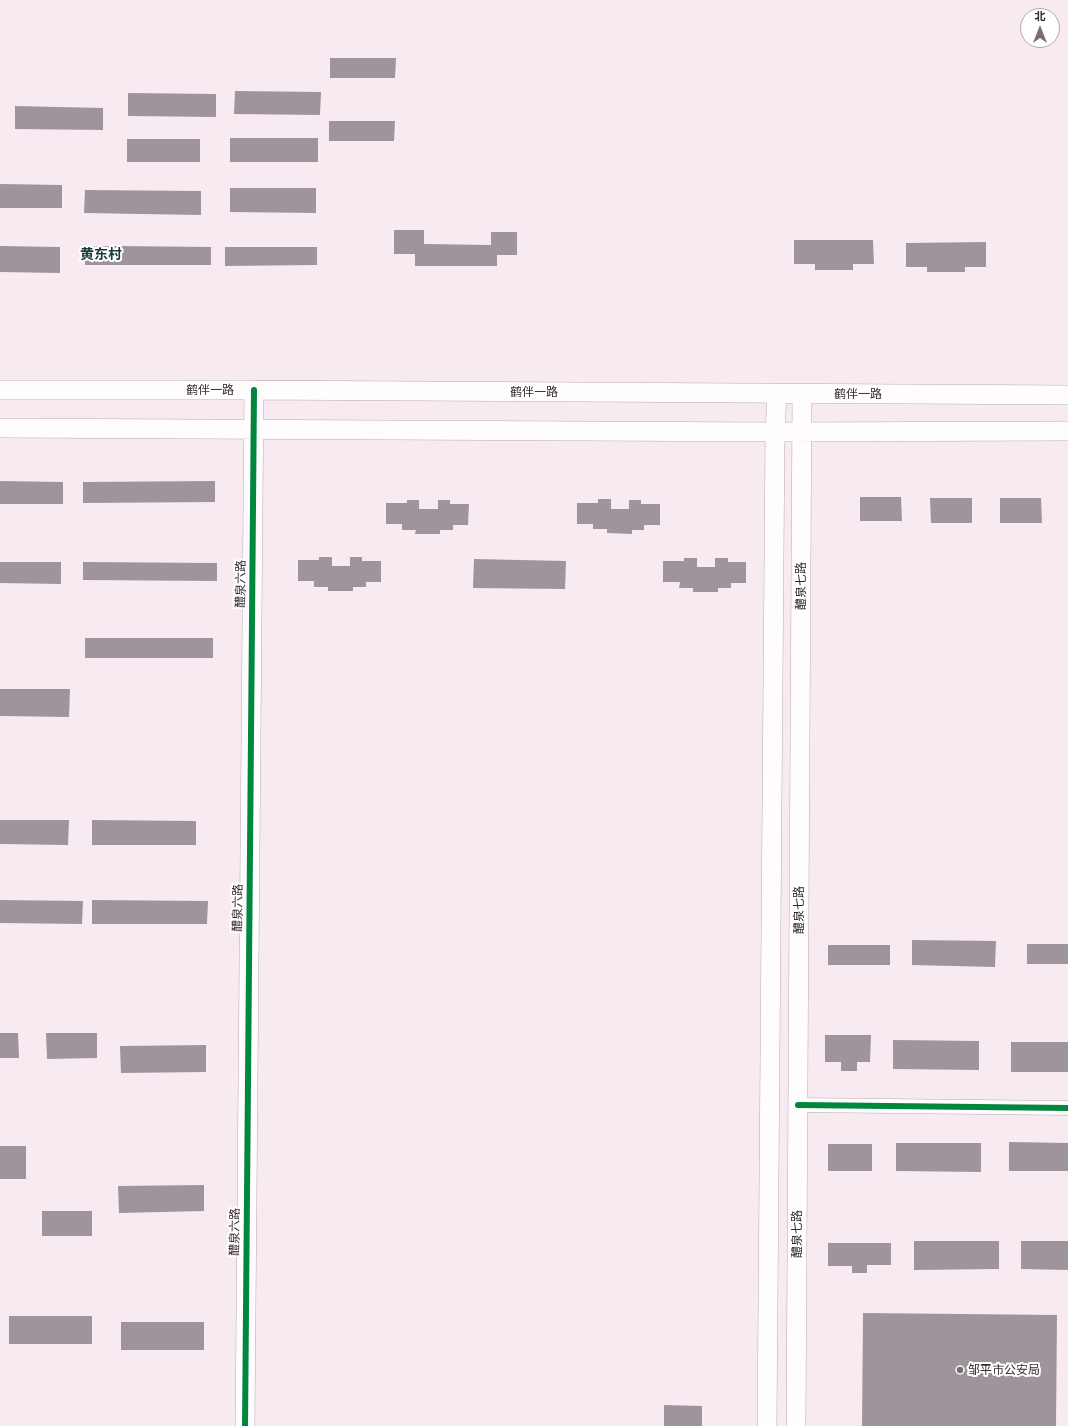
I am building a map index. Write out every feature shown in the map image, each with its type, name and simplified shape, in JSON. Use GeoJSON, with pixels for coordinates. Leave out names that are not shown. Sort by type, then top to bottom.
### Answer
{"type":"FeatureCollection","features":[{"type":"Feature","properties":{"kind":"main road","name":"鹤伴一路"},"geometry":{"type":"LineString","coordinates":[[0,390],[1068,395]]}},
{"type":"Feature","properties":{"kind":"main road","name":"醴泉六路"},"geometry":{"type":"LineString","coordinates":[[245,1426],[254,390]]}},
{"type":"Feature","properties":{"kind":"main road"},"geometry":{"type":"LineString","coordinates":[[767,1426],[775,432],[777,394]]}},
{"type":"Feature","properties":{"kind":"main road","name":"醴泉七路"},"geometry":{"type":"LineString","coordinates":[[796,1426],[802,394]]}},
{"type":"Feature","properties":{"kind":"main road"},"geometry":{"type":"LineString","coordinates":[[0,428],[775,432],[1068,431]]}},
{"type":"Feature","properties":{"kind":"street"},"geometry":{"type":"LineString","coordinates":[[798,1105],[1068,1108]]}},
{"type":"Feature","properties":{"kind":"building"},"geometry":{"type":"Polygon","coordinates":[[[330,58],[396,58],[395,78],[330,78],[330,58]]]}},
{"type":"Feature","properties":{"kind":"building"},"geometry":{"type":"Polygon","coordinates":[[[235,91],[321,92],[320,115],[234,114],[235,91]]]}},
{"type":"Feature","properties":{"kind":"building"},"geometry":{"type":"Polygon","coordinates":[[[128,93],[216,94],[216,117],[128,116],[128,93]]]}},
{"type":"Feature","properties":{"kind":"building"},"geometry":{"type":"Polygon","coordinates":[[[15,106],[103,108],[103,130],[15,129],[15,106]]]}},
{"type":"Feature","properties":{"kind":"building"},"geometry":{"type":"Polygon","coordinates":[[[329,121],[395,121],[394,141],[329,141],[329,121]]]}},
{"type":"Feature","properties":{"kind":"building"},"geometry":{"type":"Polygon","coordinates":[[[230,138],[318,138],[318,162],[230,162],[230,138]]]}},
{"type":"Feature","properties":{"kind":"building"},"geometry":{"type":"Polygon","coordinates":[[[127,139],[200,139],[200,162],[127,162],[127,139]]]}},
{"type":"Feature","properties":{"kind":"building"},"geometry":{"type":"Polygon","coordinates":[[[0,184],[62,185],[62,208],[0,208],[0,184]]]}},
{"type":"Feature","properties":{"kind":"building"},"geometry":{"type":"Polygon","coordinates":[[[230,188],[316,188],[316,213],[230,212],[230,188]]]}},
{"type":"Feature","properties":{"kind":"building"},"geometry":{"type":"Polygon","coordinates":[[[85,190],[201,191],[201,215],[84,213],[85,190]]]}},
{"type":"Feature","properties":{"kind":"building"},"geometry":{"type":"Polygon","coordinates":[[[394,230],[424,230],[424,244],[491,245],[491,232],[517,232],[517,255],[497,255],[497,266],[415,266],[415,254],[394,254],[394,230]]]}},
{"type":"Feature","properties":{"kind":"building"},"geometry":{"type":"Polygon","coordinates":[[[794,240],[873,240],[874,264],[853,264],[853,270],[815,270],[815,264],[794,264],[794,240]]]}},
{"type":"Feature","properties":{"kind":"building"},"geometry":{"type":"Polygon","coordinates":[[[986,242],[986,267],[965,267],[965,272],[927,272],[927,267],[906,267],[906,243],[986,242]]]}},
{"type":"Feature","properties":{"kind":"building"},"geometry":{"type":"Polygon","coordinates":[[[0,246],[60,247],[60,273],[0,272],[0,246]]]}},
{"type":"Feature","properties":{"kind":"building"},"geometry":{"type":"Polygon","coordinates":[[[85,247],[211,247],[211,265],[85,265],[85,247]]]}},
{"type":"Feature","properties":{"kind":"building"},"geometry":{"type":"Polygon","coordinates":[[[225,247],[317,247],[317,265],[225,266],[225,247]]]}},
{"type":"Feature","properties":{"kind":"building"},"geometry":{"type":"Polygon","coordinates":[[[0,481],[63,482],[63,504],[0,504],[0,481]]]}},
{"type":"Feature","properties":{"kind":"building"},"geometry":{"type":"Polygon","coordinates":[[[215,481],[215,502],[83,503],[83,482],[215,481]]]}},
{"type":"Feature","properties":{"kind":"building"},"geometry":{"type":"Polygon","coordinates":[[[860,497],[901,497],[902,521],[860,521],[860,497]]]}},
{"type":"Feature","properties":{"kind":"building"},"geometry":{"type":"Polygon","coordinates":[[[930,498],[972,498],[972,523],[931,523],[930,498]]]}},
{"type":"Feature","properties":{"kind":"building"},"geometry":{"type":"Polygon","coordinates":[[[1000,498],[1041,498],[1042,523],[1000,523],[1000,498]]]}},
{"type":"Feature","properties":{"kind":"building"},"geometry":{"type":"Polygon","coordinates":[[[598,499],[611,499],[611,509],[629,509],[629,500],[641,500],[641,504],[660,504],[660,525],[644,525],[644,530],[632,530],[632,534],[607,533],[607,529],[593,529],[593,524],[577,524],[577,503],[598,503],[598,499]]]}},
{"type":"Feature","properties":{"kind":"building"},"geometry":{"type":"Polygon","coordinates":[[[407,500],[419,500],[419,509],[438,509],[438,500],[450,500],[450,504],[469,504],[468,525],[453,525],[453,530],[440,530],[440,534],[415,534],[416,530],[402,530],[402,524],[386,524],[386,503],[407,503],[407,500]]]}},
{"type":"Feature","properties":{"kind":"building"},"geometry":{"type":"Polygon","coordinates":[[[319,557],[332,557],[332,566],[350,566],[350,557],[362,557],[362,561],[381,561],[381,582],[366,582],[366,587],[353,587],[353,591],[328,591],[328,587],[314,587],[314,581],[298,581],[298,560],[319,560],[319,557]]]}},
{"type":"Feature","properties":{"kind":"building"},"geometry":{"type":"Polygon","coordinates":[[[684,558],[697,558],[697,567],[715,567],[715,558],[728,558],[728,562],[746,562],[746,583],[731,583],[731,588],[718,588],[718,592],[693,592],[693,588],[679,588],[680,582],[663,582],[663,561],[684,561],[684,558]]]}},
{"type":"Feature","properties":{"kind":"building"},"geometry":{"type":"Polygon","coordinates":[[[474,559],[566,561],[565,589],[473,588],[474,559]]]}},
{"type":"Feature","properties":{"kind":"building"},"geometry":{"type":"Polygon","coordinates":[[[0,562],[61,562],[61,584],[0,583],[0,562]]]}},
{"type":"Feature","properties":{"kind":"building"},"geometry":{"type":"Polygon","coordinates":[[[83,562],[217,563],[217,581],[83,580],[83,562]]]}},
{"type":"Feature","properties":{"kind":"building"},"geometry":{"type":"Polygon","coordinates":[[[85,638],[213,638],[213,658],[85,658],[85,638]]]}},
{"type":"Feature","properties":{"kind":"building"},"geometry":{"type":"Polygon","coordinates":[[[0,689],[70,689],[69,717],[0,716],[0,689]]]}},
{"type":"Feature","properties":{"kind":"building"},"geometry":{"type":"Polygon","coordinates":[[[0,820],[69,820],[68,845],[0,844],[0,820]]]}},
{"type":"Feature","properties":{"kind":"building"},"geometry":{"type":"Polygon","coordinates":[[[92,820],[196,821],[196,845],[92,845],[92,820]]]}},
{"type":"Feature","properties":{"kind":"building"},"geometry":{"type":"Polygon","coordinates":[[[0,900],[83,901],[82,924],[0,923],[0,900]]]}},
{"type":"Feature","properties":{"kind":"building"},"geometry":{"type":"Polygon","coordinates":[[[92,900],[208,901],[207,924],[92,924],[92,900]]]}},
{"type":"Feature","properties":{"kind":"building"},"geometry":{"type":"Polygon","coordinates":[[[912,940],[996,941],[995,967],[912,965],[912,940]]]}},
{"type":"Feature","properties":{"kind":"building"},"geometry":{"type":"Polygon","coordinates":[[[1027,944],[1068,944],[1068,964],[1027,964],[1027,944]]]}},
{"type":"Feature","properties":{"kind":"building"},"geometry":{"type":"Polygon","coordinates":[[[828,945],[890,945],[890,965],[828,965],[828,945]]]}},
{"type":"Feature","properties":{"kind":"building"},"geometry":{"type":"Polygon","coordinates":[[[0,1033],[18,1033],[19,1058],[0,1058],[0,1033]]]}},
{"type":"Feature","properties":{"kind":"building"},"geometry":{"type":"Polygon","coordinates":[[[46,1033],[97,1033],[97,1058],[47,1059],[46,1033]]]}},
{"type":"Feature","properties":{"kind":"building"},"geometry":{"type":"Polygon","coordinates":[[[825,1035],[871,1035],[870,1062],[857,1062],[857,1071],[841,1071],[841,1062],[825,1062],[825,1035]]]}},
{"type":"Feature","properties":{"kind":"building"},"geometry":{"type":"Polygon","coordinates":[[[893,1040],[979,1041],[979,1070],[893,1069],[893,1040]]]}},
{"type":"Feature","properties":{"kind":"building"},"geometry":{"type":"Polygon","coordinates":[[[1011,1042],[1068,1042],[1068,1072],[1011,1072],[1011,1042]]]}},
{"type":"Feature","properties":{"kind":"building"},"geometry":{"type":"Polygon","coordinates":[[[206,1045],[206,1072],[121,1073],[120,1046],[206,1045]]]}},
{"type":"Feature","properties":{"kind":"building"},"geometry":{"type":"Polygon","coordinates":[[[1009,1142],[1068,1143],[1068,1171],[1009,1171],[1009,1142]]]}},
{"type":"Feature","properties":{"kind":"building"},"geometry":{"type":"Polygon","coordinates":[[[896,1143],[981,1143],[981,1172],[896,1171],[896,1143]]]}},
{"type":"Feature","properties":{"kind":"building"},"geometry":{"type":"Polygon","coordinates":[[[828,1144],[872,1144],[872,1171],[828,1171],[828,1144]]]}},
{"type":"Feature","properties":{"kind":"building"},"geometry":{"type":"Polygon","coordinates":[[[0,1146],[26,1146],[26,1179],[0,1179],[0,1146]]]}},
{"type":"Feature","properties":{"kind":"building"},"geometry":{"type":"Polygon","coordinates":[[[204,1185],[204,1211],[119,1213],[118,1186],[204,1185]]]}},
{"type":"Feature","properties":{"kind":"building"},"geometry":{"type":"Polygon","coordinates":[[[42,1211],[92,1211],[92,1236],[42,1236],[42,1211]]]}},
{"type":"Feature","properties":{"kind":"building"},"geometry":{"type":"Polygon","coordinates":[[[914,1241],[999,1241],[999,1269],[914,1270],[914,1241]]]}},
{"type":"Feature","properties":{"kind":"building"},"geometry":{"type":"Polygon","coordinates":[[[1021,1241],[1068,1241],[1068,1270],[1021,1269],[1021,1241]]]}},
{"type":"Feature","properties":{"kind":"building"},"geometry":{"type":"Polygon","coordinates":[[[828,1243],[891,1243],[891,1265],[867,1265],[867,1273],[852,1273],[852,1266],[828,1266],[828,1243]]]}},
{"type":"Feature","properties":{"kind":"building","name":"邹平市公安局"},"geometry":{"type":"Polygon","coordinates":[[[863,1313],[1057,1315],[1056,1426],[862,1426],[863,1313]]]}},
{"type":"Feature","properties":{"kind":"building"},"geometry":{"type":"Polygon","coordinates":[[[9,1316],[92,1316],[92,1344],[9,1344],[9,1316]]]}},
{"type":"Feature","properties":{"kind":"building"},"geometry":{"type":"Polygon","coordinates":[[[121,1322],[204,1322],[204,1350],[121,1350],[121,1322]]]}},
{"type":"Feature","properties":{"kind":"building"},"geometry":{"type":"Polygon","coordinates":[[[664,1405],[702,1406],[702,1426],[664,1426],[664,1405]]]}},
{"type":"Feature","properties":{"kind":"cycle path"},"geometry":{"type":"LineString","coordinates":[[245,1426],[254,390]]}},
{"type":"Feature","properties":{"kind":"cycle path"},"geometry":{"type":"LineString","coordinates":[[798,1105],[1068,1108]]}},
{"type":"Feature","properties":{"kind":"place","name":"邹平市公安局"},"geometry":{"type":"Point","coordinates":[960,1370]}},
{"type":"Feature","properties":{"kind":"district","name":"黄东村"},"geometry":{"type":"Point","coordinates":[101,255]}}]}
